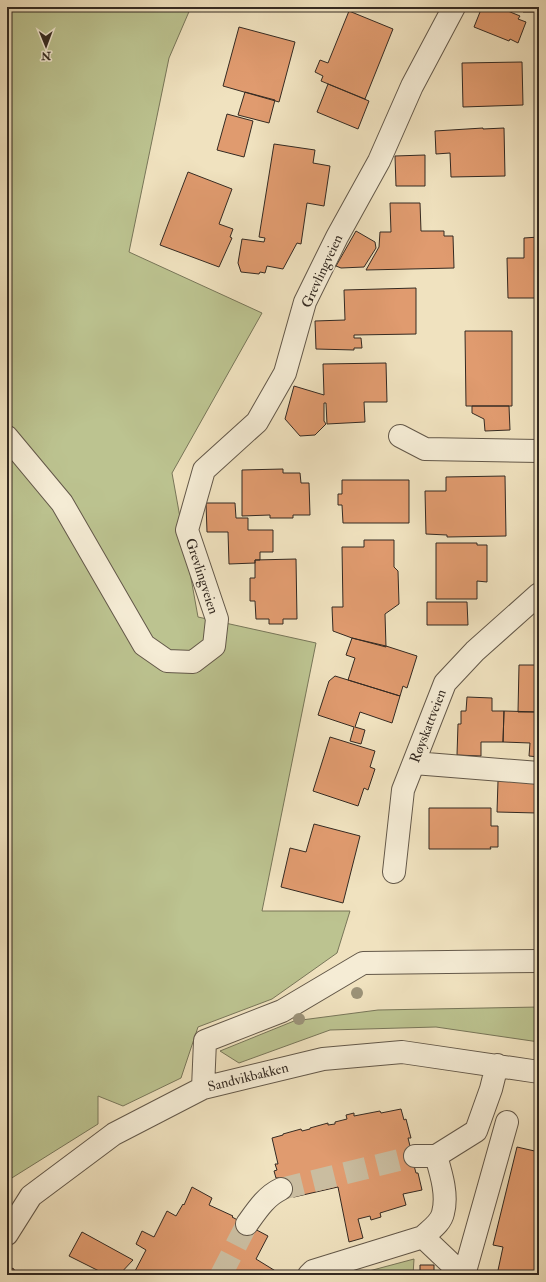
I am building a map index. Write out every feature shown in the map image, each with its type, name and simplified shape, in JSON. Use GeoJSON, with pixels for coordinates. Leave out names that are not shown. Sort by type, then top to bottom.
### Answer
{"type":"FeatureCollection","features":[{"type":"Feature","properties":{"kind":"street","name":"Grevlingveien"},"geometry":{"type":"LineString","coordinates":[[7,437],[62,503],[144,645],[167,661],[193,662],[214,646],[217,619],[187,530],[204,470],[257,422],[285,373],[305,302],[337,237],[379,161],[412,86],[454,7]]}},
{"type":"Feature","properties":{"kind":"street"},"geometry":{"type":"LineString","coordinates":[[400,436],[426,449],[539,451]]}},
{"type":"Feature","properties":{"kind":"street","name":"Røyskattveien"},"geometry":{"type":"LineString","coordinates":[[394,872],[403,790],[445,683],[475,651],[539,594]]}},
{"type":"Feature","properties":{"kind":"street"},"geometry":{"type":"LineString","coordinates":[[414,763],[539,773]]}},
{"type":"Feature","properties":{"kind":"street"},"geometry":{"type":"LineString","coordinates":[[203,1088],[205,1041],[282,1011],[363,963],[539,961]]}},
{"type":"Feature","properties":{"kind":"street","name":"Sandvikbakken"},"geometry":{"type":"LineString","coordinates":[[7,1234],[32,1196],[114,1134],[203,1088],[323,1059],[402,1052],[539,1072]]}},
{"type":"Feature","properties":{"kind":"street"},"geometry":{"type":"LineString","coordinates":[[415,1156],[436,1156],[476,1131],[491,1089],[497,1065]]}},
{"type":"Feature","properties":{"kind":"street"},"geometry":{"type":"LineString","coordinates":[[423,1237],[463,1275],[507,1122]]}},
{"type":"Feature","properties":{"kind":"street"},"geometry":{"type":"LineString","coordinates":[[309,1275],[313,1271],[423,1237],[437,1224],[443,1214],[445,1188],[436,1156]]}},
{"type":"Feature","properties":{"kind":"street"},"geometry":{"type":"LineString","coordinates":[[247,1224],[265,1199],[281,1189]]}},
{"type":"Feature","properties":{"kind":"green space"},"geometry":{"type":"Polygon","coordinates":[[[7,7],[191,7],[169,58],[129,252],[262,313],[172,473],[198,617],[316,643],[262,911],[350,911],[337,953],[272,999],[198,1027],[181,1078],[123,1106],[98,1096],[98,1124],[7,1181],[7,7]]]}},
{"type":"Feature","properties":{"kind":"green space"},"geometry":{"type":"Polygon","coordinates":[[[539,1007],[539,1042],[436,1027],[330,1030],[239,1063],[220,1051],[294,1021],[378,1010],[539,1007]]]}},
{"type":"Feature","properties":{"kind":"green space"},"geometry":{"type":"Polygon","coordinates":[[[414,1259],[413,1275],[354,1275],[414,1259]]]}},
{"type":"Feature","properties":{"kind":"building"},"geometry":{"type":"Polygon","coordinates":[[[482,7],[498,7],[520,16],[518,19],[526,22],[518,43],[474,27],[482,7]]]}},
{"type":"Feature","properties":{"kind":"building"},"geometry":{"type":"Polygon","coordinates":[[[523,7],[539,7],[539,12],[523,12],[523,7]]]}},
{"type":"Feature","properties":{"kind":"building"},"geometry":{"type":"Polygon","coordinates":[[[349,11],[393,29],[365,99],[321,81],[323,76],[315,72],[320,60],[328,63],[349,11]]]}},
{"type":"Feature","properties":{"kind":"building"},"geometry":{"type":"Polygon","coordinates":[[[239,27],[295,42],[279,102],[223,86],[239,27]]]}},
{"type":"Feature","properties":{"kind":"building"},"geometry":{"type":"Polygon","coordinates":[[[522,62],[523,105],[463,107],[462,63],[522,62]]]}},
{"type":"Feature","properties":{"kind":"building"},"geometry":{"type":"Polygon","coordinates":[[[328,84],[369,101],[358,129],[317,112],[328,84]]]}},
{"type":"Feature","properties":{"kind":"building"},"geometry":{"type":"Polygon","coordinates":[[[245,92],[275,100],[269,123],[238,115],[245,92]]]}},
{"type":"Feature","properties":{"kind":"building"},"geometry":{"type":"Polygon","coordinates":[[[227,114],[253,121],[244,157],[217,150],[227,114]]]}},
{"type":"Feature","properties":{"kind":"building"},"geometry":{"type":"Polygon","coordinates":[[[504,128],[505,176],[451,177],[450,153],[436,154],[435,131],[504,128]]]}},
{"type":"Feature","properties":{"kind":"building"},"geometry":{"type":"Polygon","coordinates":[[[274,144],[315,150],[313,163],[330,166],[324,206],[307,203],[301,244],[297,243],[283,269],[267,266],[265,273],[260,272],[259,274],[241,272],[238,263],[242,239],[264,242],[265,238],[259,237],[274,144]]]}},
{"type":"Feature","properties":{"kind":"building"},"geometry":{"type":"Polygon","coordinates":[[[425,155],[425,186],[396,186],[395,156],[425,155]]]}},
{"type":"Feature","properties":{"kind":"building"},"geometry":{"type":"Polygon","coordinates":[[[188,172],[232,189],[219,224],[233,229],[230,237],[232,238],[219,267],[160,245],[188,172]]]}},
{"type":"Feature","properties":{"kind":"building"},"geometry":{"type":"Polygon","coordinates":[[[390,203],[420,203],[421,231],[444,231],[444,236],[453,236],[454,268],[366,270],[379,247],[380,232],[391,232],[390,203]]]}},
{"type":"Feature","properties":{"kind":"building"},"geometry":{"type":"Polygon","coordinates":[[[356,231],[375,242],[376,248],[364,267],[341,268],[336,266],[356,231]]]}},
{"type":"Feature","properties":{"kind":"building"},"geometry":{"type":"Polygon","coordinates":[[[539,237],[539,298],[508,298],[507,258],[524,258],[524,238],[539,237]]]}},
{"type":"Feature","properties":{"kind":"building"},"geometry":{"type":"Polygon","coordinates":[[[416,288],[416,334],[354,335],[354,338],[361,338],[362,348],[354,348],[354,350],[316,349],[315,321],[345,320],[344,290],[416,288]]]}},
{"type":"Feature","properties":{"kind":"building"},"geometry":{"type":"Polygon","coordinates":[[[465,331],[512,331],[512,406],[466,406],[465,331]]]}},
{"type":"Feature","properties":{"kind":"building"},"geometry":{"type":"Polygon","coordinates":[[[386,363],[387,402],[364,402],[365,422],[327,424],[326,403],[324,403],[324,421],[326,424],[315,435],[300,436],[285,419],[294,386],[324,395],[323,364],[386,363]]]}},
{"type":"Feature","properties":{"kind":"building"},"geometry":{"type":"Polygon","coordinates":[[[472,406],[509,406],[510,430],[485,431],[484,419],[472,413],[472,406]]]}},
{"type":"Feature","properties":{"kind":"building"},"geometry":{"type":"Polygon","coordinates":[[[283,469],[283,473],[300,473],[301,483],[309,483],[310,515],[293,515],[293,518],[270,518],[270,515],[242,516],[242,470],[283,469]]]}},
{"type":"Feature","properties":{"kind":"building"},"geometry":{"type":"Polygon","coordinates":[[[505,476],[506,536],[447,537],[447,535],[426,534],[425,491],[446,491],[446,477],[505,476]]]}},
{"type":"Feature","properties":{"kind":"building"},"geometry":{"type":"Polygon","coordinates":[[[342,480],[409,480],[409,523],[343,523],[342,505],[338,505],[338,494],[342,494],[342,480]]]}},
{"type":"Feature","properties":{"kind":"building"},"geometry":{"type":"Polygon","coordinates":[[[206,503],[235,503],[236,518],[248,518],[248,530],[273,530],[273,552],[260,552],[260,560],[255,560],[255,563],[229,564],[228,532],[207,532],[206,503]]]}},
{"type":"Feature","properties":{"kind":"building"},"geometry":{"type":"Polygon","coordinates":[[[364,540],[394,540],[394,567],[398,571],[399,604],[385,614],[386,647],[352,638],[333,631],[332,607],[343,607],[342,547],[364,547],[364,540]]]}},
{"type":"Feature","properties":{"kind":"building"},"geometry":{"type":"Polygon","coordinates":[[[436,543],[477,543],[477,545],[487,545],[487,582],[477,581],[477,599],[436,599],[436,543]]]}},
{"type":"Feature","properties":{"kind":"building"},"geometry":{"type":"Polygon","coordinates":[[[296,559],[297,619],[283,619],[283,624],[269,624],[269,619],[256,619],[255,601],[250,601],[250,578],[255,578],[255,560],[296,559]]]}},
{"type":"Feature","properties":{"kind":"building"},"geometry":{"type":"Polygon","coordinates":[[[427,602],[467,602],[468,625],[427,625],[427,602]]]}},
{"type":"Feature","properties":{"kind":"building"},"geometry":{"type":"Polygon","coordinates":[[[352,638],[386,646],[417,656],[407,688],[403,686],[400,696],[348,680],[355,658],[346,655],[352,638]]]}},
{"type":"Feature","properties":{"kind":"building"},"geometry":{"type":"Polygon","coordinates":[[[519,665],[539,665],[539,712],[518,712],[519,665]]]}},
{"type":"Feature","properties":{"kind":"building"},"geometry":{"type":"Polygon","coordinates":[[[335,676],[400,696],[392,723],[360,712],[355,727],[365,730],[361,744],[350,741],[354,727],[318,715],[329,681],[335,676]]]}},
{"type":"Feature","properties":{"kind":"building"},"geometry":{"type":"Polygon","coordinates":[[[467,697],[492,698],[492,711],[504,711],[503,742],[481,742],[481,756],[457,755],[458,724],[461,724],[461,711],[466,711],[467,697]]]}},
{"type":"Feature","properties":{"kind":"building"},"geometry":{"type":"Polygon","coordinates":[[[504,711],[539,712],[539,757],[529,756],[530,743],[503,742],[504,711]]]}},
{"type":"Feature","properties":{"kind":"building"},"geometry":{"type":"Polygon","coordinates":[[[330,737],[375,751],[370,767],[375,769],[368,790],[364,788],[358,806],[313,791],[330,737]]]}},
{"type":"Feature","properties":{"kind":"building"},"geometry":{"type":"Polygon","coordinates":[[[498,781],[537,782],[537,813],[497,812],[498,781]]]}},
{"type":"Feature","properties":{"kind":"building"},"geometry":{"type":"Polygon","coordinates":[[[538,807],[539,848],[537,848],[538,807]]]}},
{"type":"Feature","properties":{"kind":"building"},"geometry":{"type":"Polygon","coordinates":[[[429,808],[491,808],[491,826],[498,826],[498,847],[490,847],[491,849],[429,849],[429,808]]]}},
{"type":"Feature","properties":{"kind":"building"},"geometry":{"type":"Polygon","coordinates":[[[314,824],[360,836],[343,903],[281,887],[290,848],[306,852],[314,824]]]}},
{"type":"Feature","properties":{"kind":"building"},"geometry":{"type":"Polygon","coordinates":[[[401,1109],[404,1120],[406,1119],[411,1138],[408,1138],[416,1161],[413,1162],[416,1173],[418,1173],[422,1190],[403,1194],[406,1205],[380,1213],[381,1217],[371,1220],[370,1216],[358,1219],[363,1238],[349,1242],[338,1187],[294,1197],[283,1194],[279,1178],[276,1178],[274,1171],[277,1170],[275,1164],[278,1164],[272,1138],[328,1123],[328,1125],[335,1124],[335,1122],[347,1119],[346,1115],[354,1113],[354,1116],[401,1109]]]}},
{"type":"Feature","properties":{"kind":"building"},"geometry":{"type":"Polygon","coordinates":[[[517,1147],[539,1152],[539,1275],[497,1275],[503,1247],[493,1245],[517,1147]]]}},
{"type":"Feature","properties":{"kind":"building"},"geometry":{"type":"Polygon","coordinates":[[[192,1187],[212,1198],[209,1205],[233,1216],[232,1217],[268,1236],[256,1259],[282,1275],[133,1275],[146,1250],[136,1244],[142,1231],[154,1237],[167,1211],[176,1216],[183,1204],[184,1205],[192,1187]]]}},
{"type":"Feature","properties":{"kind":"building"},"geometry":{"type":"Polygon","coordinates":[[[82,1232],[133,1260],[119,1275],[107,1275],[69,1256],[82,1232]]]}},
{"type":"Feature","properties":{"kind":"building"},"geometry":{"type":"Polygon","coordinates":[[[420,1265],[434,1265],[434,1275],[420,1275],[420,1265]]]}},
{"type":"Feature","properties":{"kind":"building"},"geometry":{"type":"Polygon","coordinates":[[[7,1266],[14,1269],[22,1275],[7,1275],[7,1266]]]}},
{"type":"Feature","properties":{"kind":"tunnel"},"geometry":{"type":"LineString","coordinates":[[281,1189],[415,1156]]}},
{"type":"Feature","properties":{"kind":"tunnel"},"geometry":{"type":"LineString","coordinates":[[221,1275],[247,1224]]}}]}
